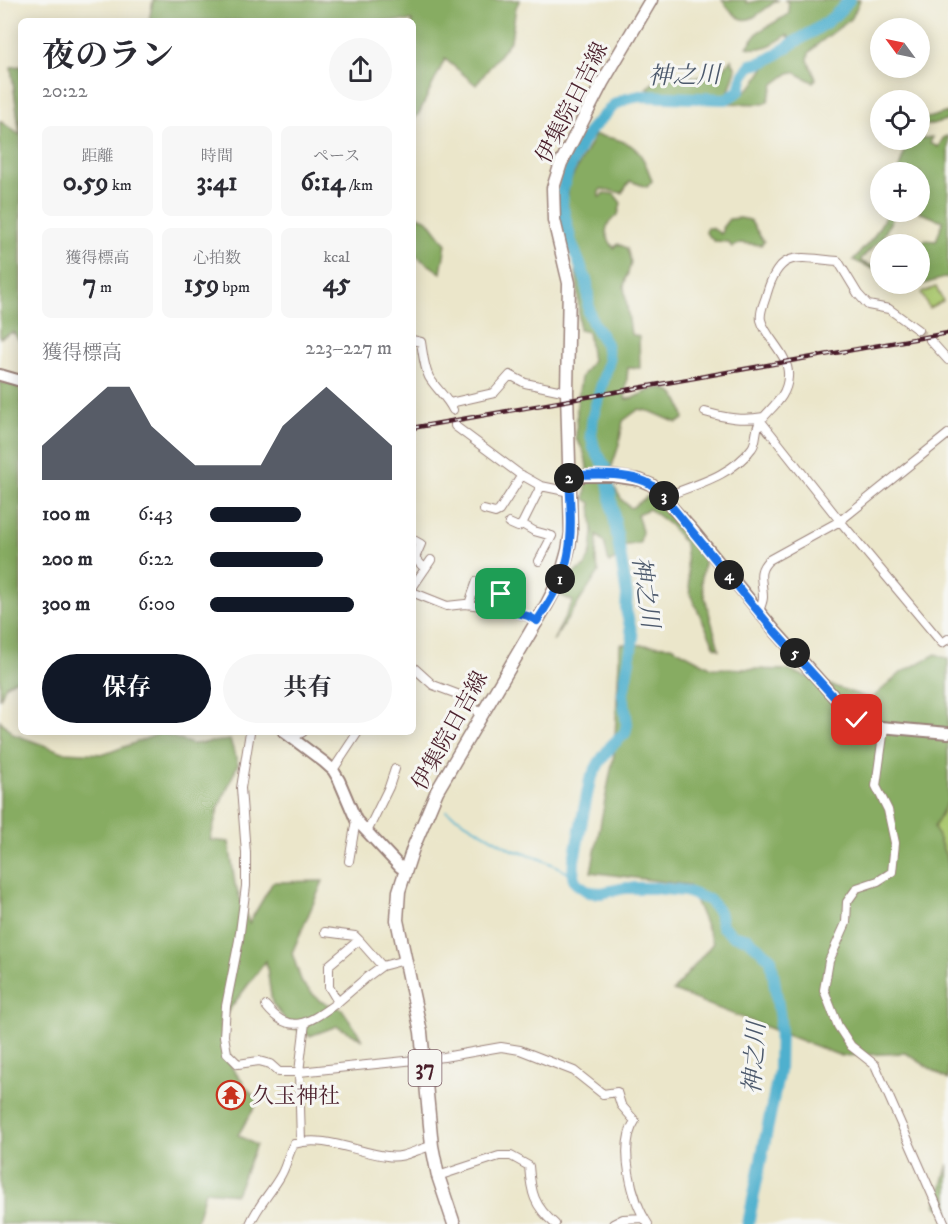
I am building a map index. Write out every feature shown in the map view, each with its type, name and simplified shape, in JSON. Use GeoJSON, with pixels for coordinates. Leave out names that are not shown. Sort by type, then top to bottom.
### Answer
{"type":"FeatureCollection","features":[{"type":"Feature","properties":{"kind":"main road","name":"伊集院日吉線"},"geometry":{"type":"LineString","coordinates":[[454,1224],[438,1176],[432,1146],[425,1058],[417,1006],[397,920],[397,902],[406,870],[437,791],[556,588],[568,555],[571,533],[567,392],[569,283],[552,204],[556,174],[602,83],[651,0]]}},
{"type":"Feature","properties":{"kind":"street"},"geometry":{"type":"LineString","coordinates":[[664,497],[714,478],[732,466],[753,446],[756,430],[762,419],[774,408],[787,387],[789,373],[775,343],[765,329],[761,310],[772,277],[788,259],[838,261],[867,305],[889,309],[918,330]]}},
{"type":"Feature","properties":{"kind":"street"},"geometry":{"type":"LineString","coordinates":[[930,340],[948,360]]}},
{"type":"Feature","properties":{"kind":"street"},"geometry":{"type":"LineString","coordinates":[[416,341],[421,342],[430,378],[451,406],[494,393],[510,375],[525,383],[567,392]]}},
{"type":"Feature","properties":{"kind":"street"},"geometry":{"type":"LineString","coordinates":[[0,375],[18,380]]}},
{"type":"Feature","properties":{"kind":"street"},"geometry":{"type":"LineString","coordinates":[[705,412],[731,419],[762,419]]}},
{"type":"Feature","properties":{"kind":"street"},"geometry":{"type":"LineString","coordinates":[[762,419],[840,521],[942,643],[948,639]]}},
{"type":"Feature","properties":{"kind":"street"},"geometry":{"type":"LineString","coordinates":[[455,423],[455,426],[522,475],[541,486],[570,492]]}},
{"type":"Feature","properties":{"kind":"street"},"geometry":{"type":"LineString","coordinates":[[759,612],[763,598],[760,575],[765,563],[840,521],[948,434]]}},
{"type":"Feature","properties":{"kind":"street"},"geometry":{"type":"LineString","coordinates":[[484,510],[495,513],[500,511],[522,475]]}},
{"type":"Feature","properties":{"kind":"street"},"geometry":{"type":"LineString","coordinates":[[569,476],[612,476],[640,480],[652,485],[759,612],[851,716],[869,726],[948,733]]}},
{"type":"Feature","properties":{"kind":"street"},"geometry":{"type":"LineString","coordinates":[[509,523],[518,527],[522,524],[541,486]]}},
{"type":"Feature","properties":{"kind":"street"},"geometry":{"type":"LineString","coordinates":[[522,524],[552,536],[539,561]]}},
{"type":"Feature","properties":{"kind":"street"},"geometry":{"type":"LineString","coordinates":[[416,541],[421,544],[416,556]]}},
{"type":"Feature","properties":{"kind":"street"},"geometry":{"type":"LineString","coordinates":[[416,559],[425,569]]}},
{"type":"Feature","properties":{"kind":"street"},"geometry":{"type":"LineString","coordinates":[[416,584],[431,560]]}},
{"type":"Feature","properties":{"kind":"street"},"geometry":{"type":"LineString","coordinates":[[469,604],[477,581]]}},
{"type":"Feature","properties":{"kind":"street"},"geometry":{"type":"LineString","coordinates":[[499,608],[501,594],[506,586]]}},
{"type":"Feature","properties":{"kind":"street"},"geometry":{"type":"LineString","coordinates":[[416,592],[447,606],[469,604],[499,608],[528,616],[537,621]]}},
{"type":"Feature","properties":{"kind":"street"},"geometry":{"type":"LineString","coordinates":[[416,670],[433,685],[457,694],[481,714]]}},
{"type":"Feature","properties":{"kind":"street"},"geometry":{"type":"LineString","coordinates":[[884,728],[876,786],[888,810],[895,843],[892,872],[878,881],[857,888],[848,902],[846,923],[829,960],[824,990],[838,1026],[851,1046],[875,1065],[945,1224]]}},
{"type":"Feature","properties":{"kind":"street"},"geometry":{"type":"LineString","coordinates":[[250,735],[241,788],[246,886],[239,940],[226,1006],[224,1036],[227,1053],[238,1064],[260,1061],[270,1064],[279,1072],[298,1072],[501,1047],[520,1050],[574,1071],[603,1094],[617,1092],[621,1105],[635,1121],[630,1128],[627,1151],[634,1195],[646,1221],[623,1219],[612,1224]]}},
{"type":"Feature","properties":{"kind":"street"},"geometry":{"type":"LineString","coordinates":[[288,735],[333,770],[356,820],[400,867],[406,870]]}},
{"type":"Feature","properties":{"kind":"street"},"geometry":{"type":"LineString","coordinates":[[333,770],[356,735]]}},
{"type":"Feature","properties":{"kind":"street"},"geometry":{"type":"LineString","coordinates":[[366,832],[389,787],[395,769]]}},
{"type":"Feature","properties":{"kind":"street"},"geometry":{"type":"LineString","coordinates":[[349,861],[356,820]]}},
{"type":"Feature","properties":{"kind":"street"},"geometry":{"type":"LineString","coordinates":[[325,932],[356,936],[382,966]]}},
{"type":"Feature","properties":{"kind":"street"},"geometry":{"type":"LineString","coordinates":[[338,1002],[329,987],[329,965],[359,940]]}},
{"type":"Feature","properties":{"kind":"street"},"geometry":{"type":"LineString","coordinates":[[266,1006],[279,1019],[291,1024],[305,1023],[338,1002],[382,966],[405,960]]}},
{"type":"Feature","properties":{"kind":"street"},"geometry":{"type":"LineString","coordinates":[[301,1142],[298,1072],[305,1023]]}},
{"type":"Feature","properties":{"kind":"street"},"geometry":{"type":"LineString","coordinates":[[250,1224],[256,1209],[283,1173],[294,1144],[301,1142],[335,1143],[386,1156],[399,1157],[432,1146]]}},
{"type":"Feature","properties":{"kind":"street"},"geometry":{"type":"LineString","coordinates":[[438,1176],[499,1156],[511,1156],[529,1166],[531,1191],[541,1212],[555,1224]]}},
{"type":"Feature","properties":{"kind":"green space"},"geometry":{"type":"Polygon","coordinates":[[[153,0],[520,0],[516,7],[511,40],[476,85],[445,59],[416,117],[416,18],[150,18],[153,0]]]}},
{"type":"Feature","properties":{"kind":"green space"},"geometry":{"type":"Polygon","coordinates":[[[722,0],[746,0],[747,3],[778,0],[756,16],[744,19],[731,11],[722,0]]]}},
{"type":"Feature","properties":{"kind":"green space"},"geometry":{"type":"Polygon","coordinates":[[[784,0],[860,0],[852,18],[809,53],[808,60],[816,79],[813,82],[794,72],[789,73],[774,84],[768,101],[764,104],[712,103],[688,96],[656,94],[646,88],[654,82],[671,76],[716,79],[731,59],[736,69],[728,94],[739,96],[754,84],[764,68],[792,40],[787,35],[763,48],[747,47],[758,32],[789,14],[788,2],[784,0]]]}},
{"type":"Feature","properties":{"kind":"green space"},"geometry":{"type":"Polygon","coordinates":[[[18,66],[18,120],[11,67],[18,66]]]}},
{"type":"Feature","properties":{"kind":"green space"},"geometry":{"type":"Polygon","coordinates":[[[948,112],[948,120],[930,124],[930,117],[948,112]]]}},
{"type":"Feature","properties":{"kind":"green space"},"geometry":{"type":"Polygon","coordinates":[[[0,121],[18,134],[18,339],[13,332],[0,338],[0,121]]]}},
{"type":"Feature","properties":{"kind":"green space"},"geometry":{"type":"Polygon","coordinates":[[[595,135],[618,140],[633,147],[643,159],[652,181],[647,187],[630,181],[622,193],[601,189],[599,192],[599,197],[604,193],[614,194],[621,203],[618,215],[607,226],[606,234],[614,248],[618,244],[627,248],[631,263],[624,286],[631,334],[639,337],[640,368],[628,368],[625,399],[658,388],[670,391],[681,406],[684,419],[677,423],[639,409],[623,421],[619,445],[610,472],[613,485],[622,500],[631,508],[648,496],[661,504],[705,556],[701,583],[719,649],[715,647],[690,594],[685,544],[670,525],[649,509],[637,514],[642,531],[640,543],[615,547],[617,558],[609,563],[604,542],[597,535],[596,562],[599,572],[553,641],[573,601],[559,595],[568,577],[585,566],[591,552],[593,532],[591,503],[585,499],[586,460],[576,439],[581,377],[592,361],[588,332],[579,330],[578,288],[567,200],[569,183],[595,135]]]}},
{"type":"Feature","properties":{"kind":"green space"},"geometry":{"type":"Polygon","coordinates":[[[948,136],[948,277],[930,282],[930,240],[936,241],[943,221],[930,216],[930,162],[901,162],[905,150],[930,150],[930,143],[938,147],[944,137],[948,136]]]}},
{"type":"Feature","properties":{"kind":"green space"},"geometry":{"type":"Polygon","coordinates":[[[416,215],[428,220],[446,244],[441,273],[416,256],[416,215]]]}},
{"type":"Feature","properties":{"kind":"green space"},"geometry":{"type":"Polygon","coordinates":[[[729,219],[750,220],[764,242],[761,245],[740,243],[732,247],[728,242],[714,241],[706,233],[707,228],[712,228],[721,234],[722,228],[729,219]]]}},
{"type":"Feature","properties":{"kind":"green space"},"geometry":{"type":"Polygon","coordinates":[[[882,222],[891,222],[884,234],[875,234],[882,222]]]}},
{"type":"Feature","properties":{"kind":"green space"},"geometry":{"type":"Polygon","coordinates":[[[870,241],[870,250],[861,259],[870,268],[853,260],[870,241]]]}},
{"type":"Feature","properties":{"kind":"green space"},"geometry":{"type":"Polygon","coordinates":[[[936,287],[943,301],[929,308],[922,294],[930,294],[930,289],[936,287]]]}},
{"type":"Feature","properties":{"kind":"green space"},"geometry":{"type":"Polygon","coordinates":[[[0,382],[18,385],[18,679],[6,685],[0,699],[0,382]]]}},
{"type":"Feature","properties":{"kind":"green space"},"geometry":{"type":"Polygon","coordinates":[[[620,644],[671,646],[712,668],[787,670],[871,699],[902,672],[936,654],[948,659],[948,801],[934,827],[948,862],[948,1080],[906,1053],[841,1056],[673,991],[713,943],[689,885],[591,872],[614,754],[620,644]]]}},
{"type":"Feature","properties":{"kind":"green space"},"geometry":{"type":"Polygon","coordinates":[[[0,720],[13,734],[63,752],[105,754],[156,735],[167,735],[192,744],[230,740],[238,764],[218,809],[210,840],[229,842],[235,884],[249,923],[273,882],[323,881],[292,953],[302,983],[320,1001],[342,1009],[363,1040],[337,1026],[310,1036],[291,1027],[272,1003],[266,961],[220,1022],[232,1068],[258,1102],[238,1135],[256,1145],[236,1194],[205,1191],[196,1224],[0,1224],[0,720]]]}},
{"type":"Feature","properties":{"kind":"green space"},"geometry":{"type":"Polygon","coordinates":[[[948,801],[948,862],[934,827],[948,801]]]}},
{"type":"Feature","properties":{"kind":"green space"},"geometry":{"type":"Polygon","coordinates":[[[948,1164],[948,1211],[936,1206],[948,1164]]]}},
{"type":"Feature","properties":{"kind":"waterway","name":"神之川"},"geometry":{"type":"LineString","coordinates":[[748,1224],[779,1071],[780,1019],[771,959],[748,939],[732,935],[722,926],[719,912],[709,900],[685,891],[654,888],[589,892],[576,883],[573,876],[574,860],[590,780],[611,746],[625,733],[627,724],[623,694],[633,638],[626,610],[627,595],[606,469],[594,448],[591,435],[593,416],[609,360],[606,344],[589,313],[587,283],[571,242],[562,205],[562,191],[568,171],[583,141],[614,105],[640,96],[726,99],[739,91],[743,76],[751,65],[768,60],[816,29],[837,13],[849,0]]}},
{"type":"Feature","properties":{"kind":"waterway"},"geometry":{"type":"LineString","coordinates":[[446,811],[512,850],[534,856],[573,876]]}},
{"type":"Feature","properties":{"kind":"tunnel"},"geometry":{"type":"LineString","coordinates":[[918,330],[930,340]]}},
{"type":"Feature","properties":{"kind":"railway"},"geometry":{"type":"LineString","coordinates":[[416,427],[948,333]]}},
{"type":"Feature","properties":{"kind":"place","name":"久玉神社"},"geometry":{"type":"Point","coordinates":[231,1095]}},
{"type":"Feature","properties":{"kind":"route"},"geometry":{"type":"LineString","coordinates":[[501,594],[499,608],[528,616],[537,621],[548,604],[562,575],[568,555],[571,533],[569,476],[612,476],[640,480],[652,485],[664,497],[775,632],[857,720]]}}]}
